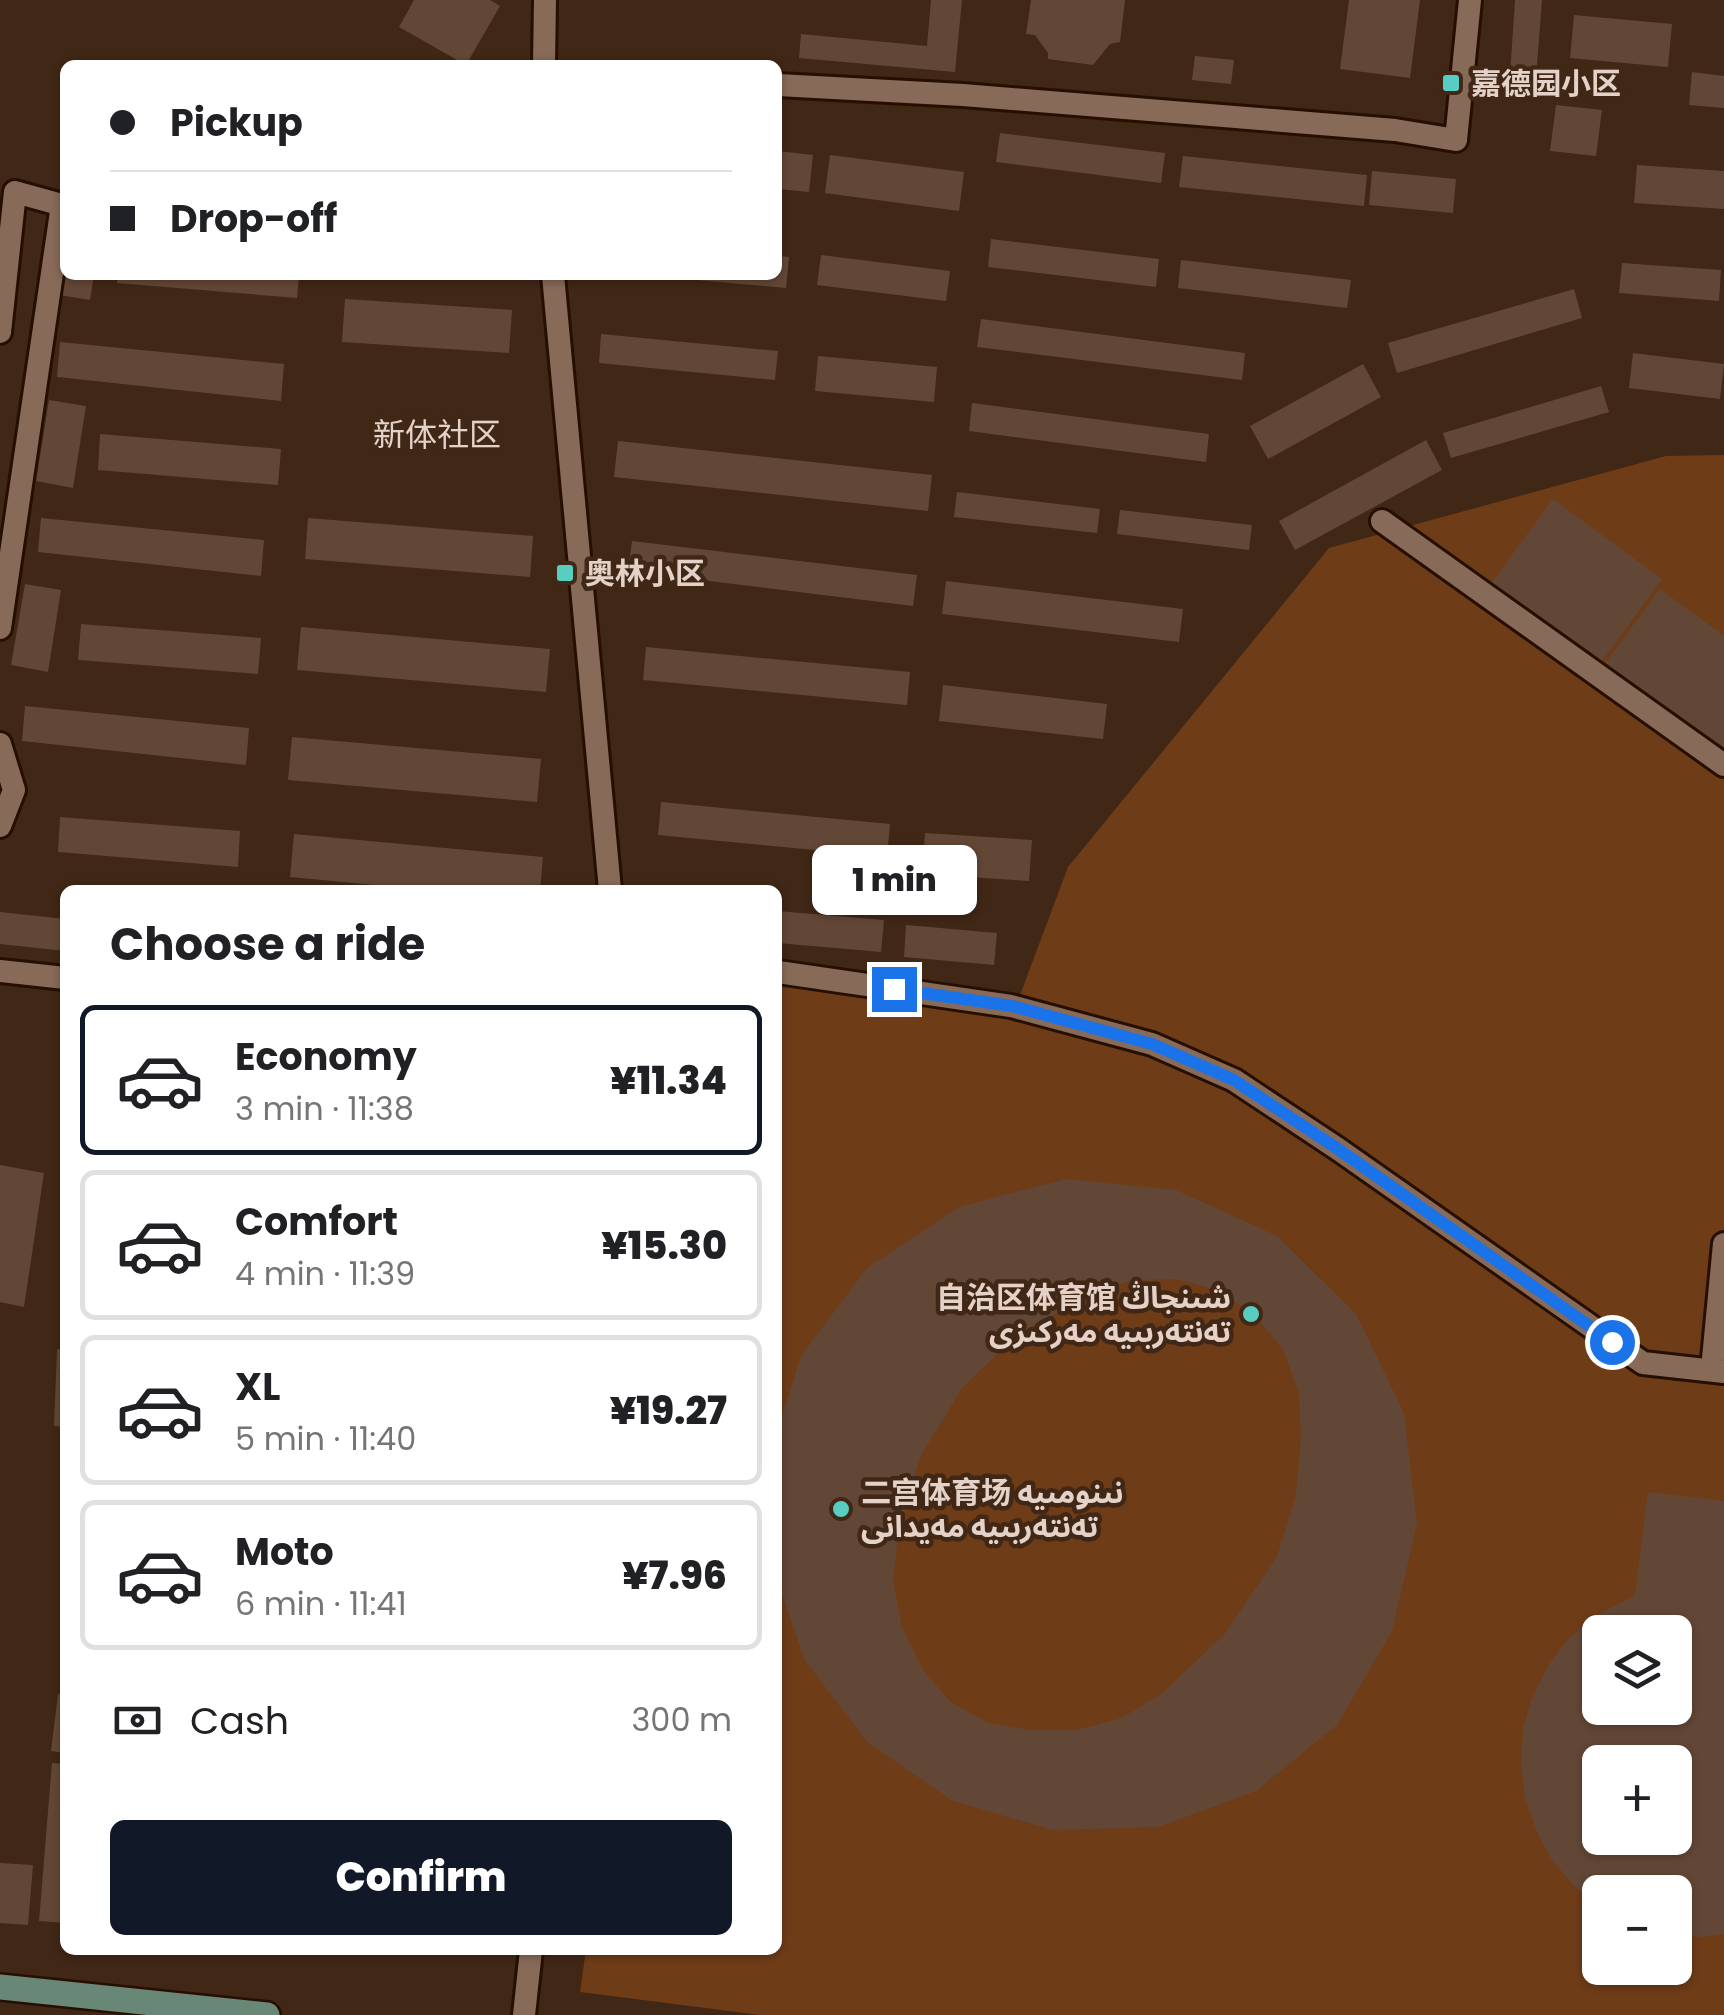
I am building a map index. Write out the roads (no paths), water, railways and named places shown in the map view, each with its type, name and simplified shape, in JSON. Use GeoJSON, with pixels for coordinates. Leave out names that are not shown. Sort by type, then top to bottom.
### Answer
{"type":"FeatureCollection","features":[{"type":"Feature","properties":{"kind":"main road"},"geometry":{"type":"LineString","coordinates":[[0,1988],[267,2015]]}},
{"type":"Feature","properties":{"kind":"street"},"geometry":{"type":"LineString","coordinates":[[544,60],[545,0]]}},
{"type":"Feature","properties":{"kind":"street"},"geometry":{"type":"LineString","coordinates":[[782,85],[1395,130],[1456,140],[1470,0]]}},
{"type":"Feature","properties":{"kind":"street"},"geometry":{"type":"LineString","coordinates":[[0,332],[15,192],[60,205]]}},
{"type":"Feature","properties":{"kind":"street"},"geometry":{"type":"LineString","coordinates":[[0,628],[60,220]]}},
{"type":"Feature","properties":{"kind":"street"},"geometry":{"type":"LineString","coordinates":[[553,280],[610,885]]}},
{"type":"Feature","properties":{"kind":"street"},"geometry":{"type":"LineString","coordinates":[[1382,521],[1724,765]]}},
{"type":"Feature","properties":{"kind":"street"},"geometry":{"type":"LineString","coordinates":[[0,744],[14,790],[0,826]]}},
{"type":"Feature","properties":{"kind":"street"},"geometry":{"type":"LineString","coordinates":[[0,971],[60,977]]}},
{"type":"Feature","properties":{"kind":"street"},"geometry":{"type":"LineString","coordinates":[[782,973],[1012,1006],[1152,1044],[1234,1080],[1643,1363],[1718,1370],[1724,1244]]}},
{"type":"Feature","properties":{"kind":"street"},"geometry":{"type":"LineString","coordinates":[[524,2015],[531,1955]]}},
{"type":"Feature","properties":{"kind":"place","name":"嘉德园小区"},"geometry":{"type":"Point","coordinates":[1451,83]}},
{"type":"Feature","properties":{"kind":"place","name":"奥林小区"},"geometry":{"type":"Point","coordinates":[565,573]}},
{"type":"Feature","properties":{"kind":"place","name":"自治区体育馆 شىنجاڭ تەنتەربىيە مەركىزى"},"geometry":{"type":"Point","coordinates":[1251,1314]}},
{"type":"Feature","properties":{"kind":"place","name":"二宫体育场 نىنومىيە تەنتەربىيە مەيدانى"},"geometry":{"type":"Point","coordinates":[841,1509]}},
{"type":"Feature","properties":{"kind":"district","name":"新体社区"},"geometry":{"type":"Point","coordinates":[437,434]}}]}
